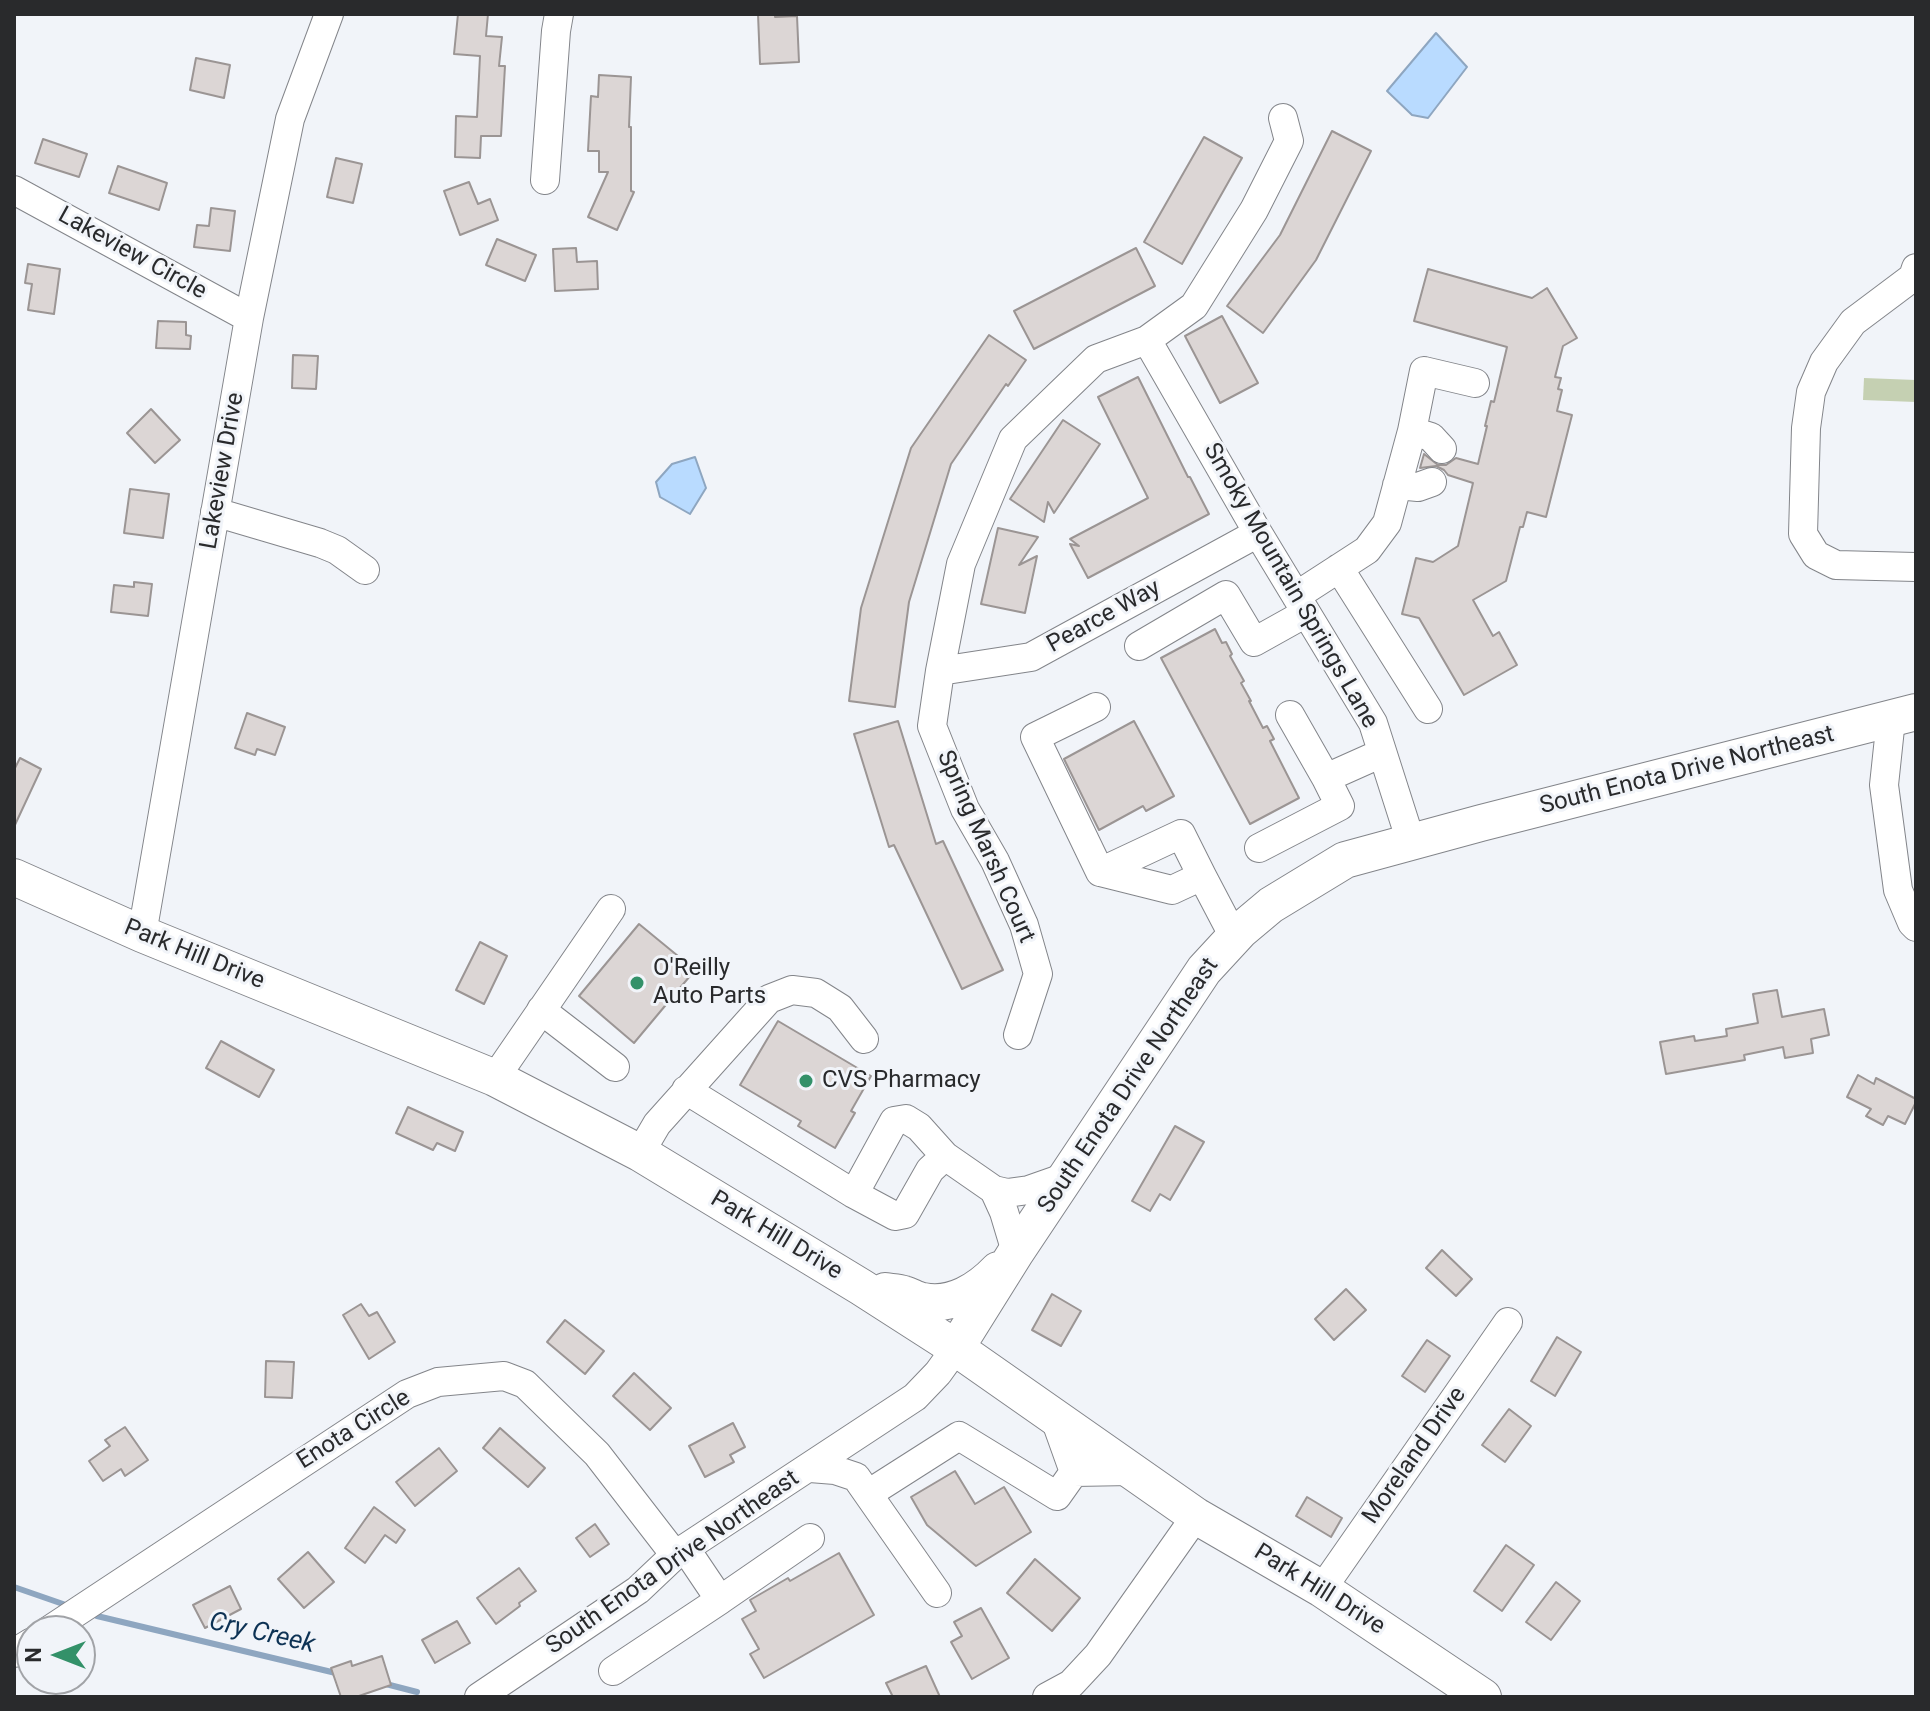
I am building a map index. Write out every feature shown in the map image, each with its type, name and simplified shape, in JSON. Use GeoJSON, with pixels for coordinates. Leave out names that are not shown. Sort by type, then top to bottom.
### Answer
{"type":"FeatureCollection","features":[{"type":"Feature","properties":{"kind":"main road","name":"South Enota Drive Northeast"},"geometry":{"type":"LineString","coordinates":[[956,1348],[1016,1252],[1204,970],[1234,937],[1271,905],[1345,860],[1903,715]]}},
{"type":"Feature","properties":{"kind":"main road","name":"Park Hill Drive"},"geometry":{"type":"LineString","coordinates":[[14,877],[142,934],[495,1078],[640,1153],[956,1348],[1196,1516],[1322,1589],[1483,1697]]}},
{"type":"Feature","properties":{"kind":"main road"},"geometry":{"type":"LineString","coordinates":[[861,1287],[902,1293],[922,1301],[942,1302],[982,1286],[1016,1252]]}},
{"type":"Feature","properties":{"kind":"street","name":"Lakeview Drive"},"geometry":{"type":"LineString","coordinates":[[142,934],[249,318],[290,119],[329,14]]}},
{"type":"Feature","properties":{"kind":"street"},"geometry":{"type":"LineString","coordinates":[[545,180],[559,14]]}},
{"type":"Feature","properties":{"kind":"street","name":"Spring Marsh Court"},"geometry":{"type":"LineString","coordinates":[[1018,1035],[1038,974],[1024,925],[995,861],[965,809],[932,726],[961,564],[1013,439],[1096,359],[1147,340],[1194,306],[1254,210],[1289,141],[1283,118]]}},
{"type":"Feature","properties":{"kind":"street","name":"Lakeview Circle"},"geometry":{"type":"LineString","coordinates":[[14,190],[249,318]]}},
{"type":"Feature","properties":{"kind":"street"},"geometry":{"type":"LineString","coordinates":[[1916,268],[1913,277],[1853,322],[1824,362],[1811,392],[1806,428],[1803,534],[1816,555],[1836,565],[1916,567]]}},
{"type":"Feature","properties":{"kind":"street","name":"Smoky Mountain Springs Lane"},"geometry":{"type":"LineString","coordinates":[[1147,340],[1258,533],[1373,723],[1411,842]]}},
{"type":"Feature","properties":{"kind":"street"},"geometry":{"type":"LineString","coordinates":[[1139,646],[1226,595],[1254,642],[1339,568],[1367,550],[1387,523],[1412,431],[1424,371],[1475,383]]}},
{"type":"Feature","properties":{"kind":"street"},"geometry":{"type":"LineString","coordinates":[[1412,431],[1431,437],[1442,449]]}},
{"type":"Feature","properties":{"kind":"street"},"geometry":{"type":"LineString","coordinates":[[1397,485],[1418,487],[1432,482]]}},
{"type":"Feature","properties":{"kind":"street"},"geometry":{"type":"LineString","coordinates":[[215,512],[320,543],[337,550],[365,570]]}},
{"type":"Feature","properties":{"kind":"street","name":"Pearce Way"},"geometry":{"type":"LineString","coordinates":[[940,671],[1031,657],[1258,533]]}},
{"type":"Feature","properties":{"kind":"street"},"geometry":{"type":"LineString","coordinates":[[1339,568],[1428,709]]}},
{"type":"Feature","properties":{"kind":"street"},"geometry":{"type":"LineString","coordinates":[[1096,707],[1035,737],[1100,872]]}},
{"type":"Feature","properties":{"kind":"street"},"geometry":{"type":"LineString","coordinates":[[1259,848],[1340,806],[1290,715]]}},
{"type":"Feature","properties":{"kind":"street"},"geometry":{"type":"LineString","coordinates":[[1903,715],[1884,785],[1898,890],[1916,927]]}},
{"type":"Feature","properties":{"kind":"street"},"geometry":{"type":"LineString","coordinates":[[1326,778],[1382,753]]}},
{"type":"Feature","properties":{"kind":"street"},"geometry":{"type":"LineString","coordinates":[[1100,872],[1181,834],[1234,937]]}},
{"type":"Feature","properties":{"kind":"street"},"geometry":{"type":"LineString","coordinates":[[1100,872],[1172,890],[1202,876]]}},
{"type":"Feature","properties":{"kind":"street"},"geometry":{"type":"LineString","coordinates":[[495,1078],[611,909]]}},
{"type":"Feature","properties":{"kind":"street"},"geometry":{"type":"LineString","coordinates":[[640,1153],[657,1124],[769,999],[792,990],[816,993],[840,1008],[864,1039]]}},
{"type":"Feature","properties":{"kind":"street"},"geometry":{"type":"LineString","coordinates":[[541,1010],[615,1067]]}},
{"type":"Feature","properties":{"kind":"street"},"geometry":{"type":"LineString","coordinates":[[686,1090],[895,1216],[905,1214],[930,1170],[945,1156]]}},
{"type":"Feature","properties":{"kind":"street"},"geometry":{"type":"LineString","coordinates":[[854,1194],[894,1121],[906,1119],[919,1127],[945,1156],[994,1190],[1007,1193],[1029,1190],[1066,1177]]}},
{"type":"Feature","properties":{"kind":"street"},"geometry":{"type":"LineString","coordinates":[[994,1190],[1016,1252]]}},
{"type":"Feature","properties":{"kind":"street","name":"Moreland Drive"},"geometry":{"type":"LineString","coordinates":[[1322,1589],[1508,1322]]}},
{"type":"Feature","properties":{"kind":"street","name":"South Enota Drive Northeast"},"geometry":{"type":"LineString","coordinates":[[479,1697],[638,1590],[680,1552],[915,1397],[956,1348]]}},
{"type":"Feature","properties":{"kind":"street","name":"Enota Circle"},"geometry":{"type":"LineString","coordinates":[[72,1615],[407,1394],[438,1382],[504,1376],[525,1384],[597,1454],[720,1600]]}},
{"type":"Feature","properties":{"kind":"street"},"geometry":{"type":"LineString","coordinates":[[1054,1416],[1074,1472]]}},
{"type":"Feature","properties":{"kind":"street"},"geometry":{"type":"LineString","coordinates":[[862,1486],[860,1454],[870,1427]]}},
{"type":"Feature","properties":{"kind":"street"},"geometry":{"type":"LineString","coordinates":[[862,1486],[959,1436],[1057,1496],[1074,1472]]}},
{"type":"Feature","properties":{"kind":"street"},"geometry":{"type":"LineString","coordinates":[[810,1468],[835,1470],[862,1486],[937,1593]]}},
{"type":"Feature","properties":{"kind":"street"},"geometry":{"type":"LineString","coordinates":[[1074,1472],[1131,1471]]}},
{"type":"Feature","properties":{"kind":"street"},"geometry":{"type":"LineString","coordinates":[[1047,1697],[1071,1684],[1098,1655],[1196,1516]]}},
{"type":"Feature","properties":{"kind":"street"},"geometry":{"type":"LineString","coordinates":[[613,1671],[810,1538]]}},
{"type":"Feature","properties":{"kind":"green space"},"geometry":{"type":"Polygon","coordinates":[[[1864,378],[1916,380],[1916,402],[1863,400],[1864,378]]]}},
{"type":"Feature","properties":{"kind":"water"},"geometry":{"type":"Polygon","coordinates":[[[1436,33],[1467,67],[1428,118],[1412,115],[1387,91],[1436,33]]]}},
{"type":"Feature","properties":{"kind":"water"},"geometry":{"type":"Polygon","coordinates":[[[695,457],[706,488],[690,514],[660,497],[656,482],[672,464],[695,457]]]}},
{"type":"Feature","properties":{"kind":"building"},"geometry":{"type":"Polygon","coordinates":[[[458,14],[488,14],[486,36],[502,37],[499,66],[505,66],[501,136],[481,136],[480,158],[455,157],[456,116],[477,117],[480,56],[454,54],[458,14]]]}},
{"type":"Feature","properties":{"kind":"building"},"geometry":{"type":"Polygon","coordinates":[[[758,14],[797,16],[799,62],[760,64],[758,14]]]}},
{"type":"Feature","properties":{"kind":"building"},"geometry":{"type":"Polygon","coordinates":[[[196,58],[230,65],[224,98],[190,90],[196,58]]]}},
{"type":"Feature","properties":{"kind":"building"},"geometry":{"type":"Polygon","coordinates":[[[599,75],[631,77],[629,127],[631,191],[634,192],[617,230],[588,217],[608,172],[599,172],[599,151],[588,151],[591,96],[598,97],[599,75]]]}},
{"type":"Feature","properties":{"kind":"building"},"geometry":{"type":"Polygon","coordinates":[[[1332,131],[1371,151],[1316,260],[1263,333],[1227,306],[1280,235],[1332,131]]]}},
{"type":"Feature","properties":{"kind":"building"},"geometry":{"type":"Polygon","coordinates":[[[1204,137],[1242,158],[1182,264],[1144,242],[1204,137]]]}},
{"type":"Feature","properties":{"kind":"building"},"geometry":{"type":"Polygon","coordinates":[[[43,139],[87,154],[79,177],[35,163],[43,139]]]}},
{"type":"Feature","properties":{"kind":"building"},"geometry":{"type":"Polygon","coordinates":[[[336,158],[362,164],[353,203],[327,197],[336,158]]]}},
{"type":"Feature","properties":{"kind":"building"},"geometry":{"type":"Polygon","coordinates":[[[118,166],[167,183],[159,210],[109,193],[118,166]]]}},
{"type":"Feature","properties":{"kind":"building"},"geometry":{"type":"Polygon","coordinates":[[[469,182],[478,204],[490,199],[498,220],[460,235],[444,191],[469,182]]]}},
{"type":"Feature","properties":{"kind":"building"},"geometry":{"type":"Polygon","coordinates":[[[211,208],[235,211],[230,251],[194,247],[197,225],[209,226],[211,208]]]}},
{"type":"Feature","properties":{"kind":"building"},"geometry":{"type":"Polygon","coordinates":[[[497,239],[536,255],[525,281],[486,265],[497,239]]]}},
{"type":"Feature","properties":{"kind":"building"},"geometry":{"type":"Polygon","coordinates":[[[576,248],[577,262],[597,261],[598,289],[555,291],[553,249],[576,248]]]}},
{"type":"Feature","properties":{"kind":"building"},"geometry":{"type":"Polygon","coordinates":[[[1136,248],[1155,286],[1034,349],[1014,311],[1136,248]]]}},
{"type":"Feature","properties":{"kind":"building"},"geometry":{"type":"Polygon","coordinates":[[[28,264],[60,269],[54,314],[28,310],[32,284],[25,283],[28,264]]]}},
{"type":"Feature","properties":{"kind":"building"},"geometry":{"type":"Polygon","coordinates":[[[1428,269],[1532,298],[1547,288],[1577,338],[1563,346],[1555,377],[1561,378],[1558,389],[1562,390],[1557,411],[1572,415],[1546,517],[1527,512],[1506,581],[1473,600],[1493,636],[1499,632],[1517,665],[1464,695],[1419,618],[1402,614],[1416,558],[1433,562],[1458,546],[1473,483],[1448,475],[1436,466],[1420,468],[1424,454],[1438,465],[1446,465],[1456,458],[1478,464],[1491,401],[1494,402],[1507,347],[1414,321],[1428,269]]]}},
{"type":"Feature","properties":{"kind":"building"},"geometry":{"type":"Polygon","coordinates":[[[1222,316],[1258,383],[1220,403],[1185,336],[1222,316]]]}},
{"type":"Feature","properties":{"kind":"building"},"geometry":{"type":"Polygon","coordinates":[[[158,321],[186,322],[186,335],[191,336],[190,349],[156,348],[158,321]]]}},
{"type":"Feature","properties":{"kind":"building"},"geometry":{"type":"Polygon","coordinates":[[[989,335],[1026,360],[951,464],[909,602],[895,707],[849,701],[861,608],[911,448],[989,335]]]}},
{"type":"Feature","properties":{"kind":"building"},"geometry":{"type":"Polygon","coordinates":[[[293,355],[318,356],[316,389],[292,388],[293,355]]]}},
{"type":"Feature","properties":{"kind":"building"},"geometry":{"type":"Polygon","coordinates":[[[1138,377],[1209,514],[1088,578],[1070,544],[1079,546],[1070,539],[1148,498],[1098,397],[1138,377]]]}},
{"type":"Feature","properties":{"kind":"building"},"geometry":{"type":"Polygon","coordinates":[[[151,409],[180,440],[155,463],[127,433],[151,409]]]}},
{"type":"Feature","properties":{"kind":"building"},"geometry":{"type":"Polygon","coordinates":[[[1063,420],[1100,444],[1054,513],[1048,502],[1044,522],[1010,499],[1063,420]]]}},
{"type":"Feature","properties":{"kind":"building"},"geometry":{"type":"Polygon","coordinates":[[[130,489],[169,494],[163,538],[124,533],[130,489]]]}},
{"type":"Feature","properties":{"kind":"building"},"geometry":{"type":"Polygon","coordinates":[[[998,528],[1038,537],[1019,565],[1037,556],[1025,613],[981,604],[998,528]]]}},
{"type":"Feature","properties":{"kind":"building"},"geometry":{"type":"Polygon","coordinates":[[[134,582],[152,584],[148,616],[111,612],[114,585],[134,587],[134,582]]]}},
{"type":"Feature","properties":{"kind":"building"},"geometry":{"type":"Polygon","coordinates":[[[1215,629],[1232,654],[1230,656],[1244,681],[1241,683],[1249,701],[1263,728],[1267,726],[1274,739],[1270,741],[1299,798],[1250,824],[1161,658],[1215,629]]]}},
{"type":"Feature","properties":{"kind":"building"},"geometry":{"type":"Polygon","coordinates":[[[247,713],[285,727],[275,755],[257,749],[255,755],[235,748],[247,713]]]}},
{"type":"Feature","properties":{"kind":"building"},"geometry":{"type":"Polygon","coordinates":[[[898,721],[936,844],[943,841],[1003,970],[962,989],[894,845],[889,847],[854,734],[898,721]]]}},
{"type":"Feature","properties":{"kind":"building"},"geometry":{"type":"Polygon","coordinates":[[[1134,721],[1174,796],[1146,811],[1143,806],[1099,830],[1064,759],[1134,721]]]}},
{"type":"Feature","properties":{"kind":"building"},"geometry":{"type":"Polygon","coordinates":[[[20,758],[41,769],[14,827],[14,770],[20,758]]]}},
{"type":"Feature","properties":{"kind":"building","name":"O'Reilly Auto Parts"},"geometry":{"type":"Polygon","coordinates":[[[639,924],[695,970],[634,1043],[579,996],[639,924]]]}},
{"type":"Feature","properties":{"kind":"building"},"geometry":{"type":"Polygon","coordinates":[[[480,942],[507,956],[484,1004],[456,990],[480,942]]]}},
{"type":"Feature","properties":{"kind":"building"},"geometry":{"type":"Polygon","coordinates":[[[1777,990],[1782,1017],[1824,1009],[1829,1035],[1811,1039],[1813,1053],[1785,1058],[1783,1047],[1744,1055],[1745,1060],[1666,1074],[1660,1042],[1694,1036],[1695,1041],[1727,1036],[1726,1029],[1758,1023],[1753,994],[1777,990]]]}},
{"type":"Feature","properties":{"kind":"building","name":"CVS Pharmacy"},"geometry":{"type":"Polygon","coordinates":[[[778,1021],[871,1076],[835,1148],[798,1126],[801,1121],[740,1085],[778,1021]]]}},
{"type":"Feature","properties":{"kind":"building"},"geometry":{"type":"Polygon","coordinates":[[[221,1041],[274,1070],[259,1097],[206,1068],[221,1041]]]}},
{"type":"Feature","properties":{"kind":"building"},"geometry":{"type":"Polygon","coordinates":[[[1858,1075],[1874,1084],[1876,1078],[1916,1099],[1905,1124],[1888,1116],[1883,1125],[1866,1116],[1871,1109],[1847,1097],[1858,1075]]]}},
{"type":"Feature","properties":{"kind":"building"},"geometry":{"type":"Polygon","coordinates":[[[408,1107],[463,1132],[455,1151],[437,1143],[433,1150],[396,1133],[408,1107]]]}},
{"type":"Feature","properties":{"kind":"building"},"geometry":{"type":"Polygon","coordinates":[[[1175,1126],[1204,1142],[1170,1200],[1160,1194],[1150,1211],[1132,1201],[1175,1126]]]}},
{"type":"Feature","properties":{"kind":"building"},"geometry":{"type":"Polygon","coordinates":[[[1442,1250],[1472,1279],[1456,1296],[1426,1268],[1442,1250]]]}},
{"type":"Feature","properties":{"kind":"building"},"geometry":{"type":"Polygon","coordinates":[[[1346,1289],[1366,1310],[1334,1340],[1315,1319],[1346,1289]]]}},
{"type":"Feature","properties":{"kind":"building"},"geometry":{"type":"Polygon","coordinates":[[[1052,1294],[1081,1311],[1061,1346],[1032,1330],[1052,1294]]]}},
{"type":"Feature","properties":{"kind":"building"},"geometry":{"type":"Polygon","coordinates":[[[361,1304],[369,1316],[377,1312],[395,1342],[369,1359],[343,1315],[361,1304]]]}},
{"type":"Feature","properties":{"kind":"building"},"geometry":{"type":"Polygon","coordinates":[[[565,1320],[604,1351],[585,1374],[547,1342],[565,1320]]]}},
{"type":"Feature","properties":{"kind":"building"},"geometry":{"type":"Polygon","coordinates":[[[1557,1337],[1581,1352],[1555,1396],[1531,1381],[1557,1337]]]}},
{"type":"Feature","properties":{"kind":"building"},"geometry":{"type":"Polygon","coordinates":[[[1427,1340],[1450,1356],[1425,1392],[1402,1376],[1427,1340]]]}},
{"type":"Feature","properties":{"kind":"building"},"geometry":{"type":"Polygon","coordinates":[[[266,1361],[294,1362],[292,1398],[265,1397],[266,1361]]]}},
{"type":"Feature","properties":{"kind":"building"},"geometry":{"type":"Polygon","coordinates":[[[634,1373],[671,1408],[650,1430],[613,1396],[634,1373]]]}},
{"type":"Feature","properties":{"kind":"building"},"geometry":{"type":"Polygon","coordinates":[[[1509,1409],[1531,1426],[1505,1462],[1482,1445],[1509,1409]]]}},
{"type":"Feature","properties":{"kind":"building"},"geometry":{"type":"Polygon","coordinates":[[[733,1423],[745,1447],[730,1455],[734,1462],[705,1477],[689,1446],[733,1423]]]}},
{"type":"Feature","properties":{"kind":"building"},"geometry":{"type":"Polygon","coordinates":[[[125,1427],[148,1460],[125,1476],[121,1469],[103,1481],[89,1461],[110,1446],[105,1440],[125,1427]]]}},
{"type":"Feature","properties":{"kind":"building"},"geometry":{"type":"Polygon","coordinates":[[[500,1428],[545,1468],[528,1487],[483,1448],[500,1428]]]}},
{"type":"Feature","properties":{"kind":"building"},"geometry":{"type":"Polygon","coordinates":[[[439,1448],[457,1471],[415,1506],[396,1482],[439,1448]]]}},
{"type":"Feature","properties":{"kind":"building"},"geometry":{"type":"Polygon","coordinates":[[[955,1471],[975,1504],[1004,1487],[1031,1532],[976,1566],[927,1525],[911,1497],[955,1471]]]}},
{"type":"Feature","properties":{"kind":"building"},"geometry":{"type":"Polygon","coordinates":[[[1307,1497],[1342,1518],[1331,1537],[1296,1516],[1307,1497]]]}},
{"type":"Feature","properties":{"kind":"building"},"geometry":{"type":"Polygon","coordinates":[[[374,1507],[405,1530],[396,1543],[385,1535],[365,1563],[345,1548],[374,1507]]]}},
{"type":"Feature","properties":{"kind":"building"},"geometry":{"type":"Polygon","coordinates":[[[595,1524],[609,1544],[590,1557],[576,1538],[595,1524]]]}},
{"type":"Feature","properties":{"kind":"building"},"geometry":{"type":"Polygon","coordinates":[[[1506,1545],[1534,1565],[1502,1611],[1474,1591],[1506,1545]]]}},
{"type":"Feature","properties":{"kind":"building"},"geometry":{"type":"Polygon","coordinates":[[[308,1552],[334,1582],[304,1608],[278,1579],[308,1552]]]}},
{"type":"Feature","properties":{"kind":"building"},"geometry":{"type":"Polygon","coordinates":[[[839,1553],[874,1615],[764,1678],[750,1654],[759,1649],[742,1619],[756,1611],[750,1600],[839,1553]]]}},
{"type":"Feature","properties":{"kind":"building"},"geometry":{"type":"Polygon","coordinates":[[[1035,1559],[1080,1598],[1052,1631],[1007,1593],[1035,1559]]]}},
{"type":"Feature","properties":{"kind":"building"},"geometry":{"type":"Polygon","coordinates":[[[519,1568],[536,1591],[496,1624],[477,1598],[519,1568]]]}},
{"type":"Feature","properties":{"kind":"building"},"geometry":{"type":"Polygon","coordinates":[[[1556,1582],[1580,1601],[1551,1640],[1526,1622],[1556,1582]]]}},
{"type":"Feature","properties":{"kind":"building"},"geometry":{"type":"Polygon","coordinates":[[[230,1586],[241,1609],[205,1628],[193,1605],[230,1586]]]}},
{"type":"Feature","properties":{"kind":"building"},"geometry":{"type":"Polygon","coordinates":[[[981,1608],[1009,1658],[972,1679],[951,1642],[962,1636],[954,1622],[981,1608]]]}},
{"type":"Feature","properties":{"kind":"building"},"geometry":{"type":"Polygon","coordinates":[[[457,1621],[470,1643],[435,1663],[422,1640],[457,1621]]]}},
{"type":"Feature","properties":{"kind":"building"},"geometry":{"type":"Polygon","coordinates":[[[382,1656],[391,1685],[356,1697],[341,1697],[331,1668],[351,1661],[352,1666],[382,1656]]]}},
{"type":"Feature","properties":{"kind":"building"},"geometry":{"type":"Polygon","coordinates":[[[926,1666],[940,1697],[893,1697],[886,1683],[926,1666]]]}},
{"type":"Feature","properties":{"kind":"waterway","name":"Cry Creek"},"geometry":{"type":"LineString","coordinates":[[14,1587],[63,1604]]}},
{"type":"Feature","properties":{"kind":"waterway","name":"Cry Creek"},"geometry":{"type":"LineString","coordinates":[[97,1616],[340,1674]]}},
{"type":"Feature","properties":{"kind":"waterway","name":"Cry Creek"},"geometry":{"type":"LineString","coordinates":[[382,1683],[417,1692]]}},
{"type":"Feature","properties":{"kind":"place","name":"O'Reilly Auto Parts"},"geometry":{"type":"Point","coordinates":[637,983]}},
{"type":"Feature","properties":{"kind":"place","name":"CVS Pharmacy"},"geometry":{"type":"Point","coordinates":[806,1081]}}]}
